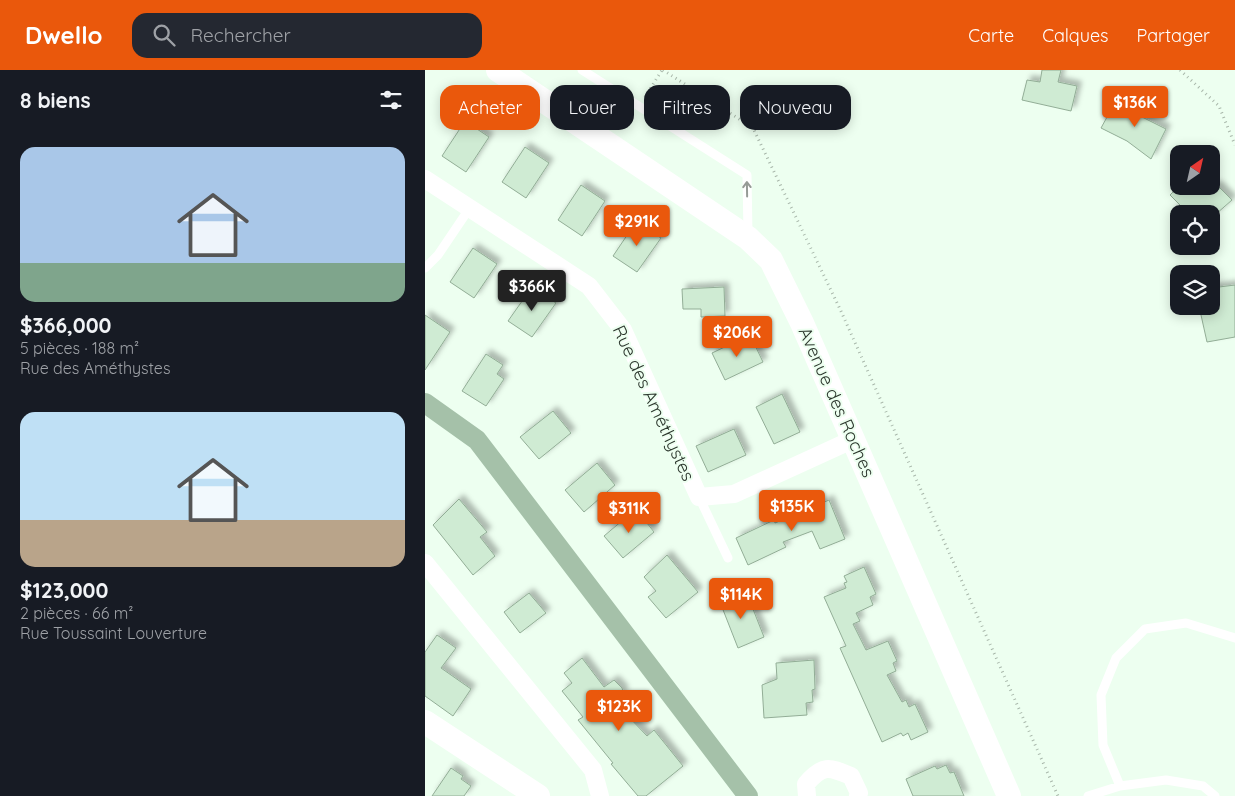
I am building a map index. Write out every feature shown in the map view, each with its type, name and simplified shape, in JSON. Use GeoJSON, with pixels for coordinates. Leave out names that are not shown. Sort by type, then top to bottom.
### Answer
{"type":"FeatureCollection","features":[{"type":"Feature","properties":{"kind":"street","name":"Avenue des Roches"},"geometry":{"type":"LineString","coordinates":[[498,70],[748,238],[771,260],[802,323],[854,439],[1009,796]]}},
{"type":"Feature","properties":{"kind":"street","name":"Rue des Améthystes"},"geometry":{"type":"LineString","coordinates":[[425,179],[589,286],[623,330],[699,497],[734,494],[854,439]]}},
{"type":"Feature","properties":{"kind":"street"},"geometry":{"type":"LineString","coordinates":[[425,563],[593,770],[600,796]]}},
{"type":"Feature","properties":{"kind":"street"},"geometry":{"type":"LineString","coordinates":[[425,722],[538,796]]}},
{"type":"Feature","properties":{"kind":"street"},"geometry":{"type":"LineString","coordinates":[[807,796],[806,784],[817,772],[830,768],[851,776],[859,793],[857,796]]}},
{"type":"Feature","properties":{"kind":"lane"},"geometry":{"type":"LineString","coordinates":[[582,70],[747,175],[748,238]]}},
{"type":"Feature","properties":{"kind":"lane"},"geometry":{"type":"LineString","coordinates":[[425,268],[437,255],[469,209]]}},
{"type":"Feature","properties":{"kind":"lane"},"geometry":{"type":"LineString","coordinates":[[699,497],[728,558]]}},
{"type":"Feature","properties":{"kind":"lane"},"geometry":{"type":"LineString","coordinates":[[1120,786],[1103,745],[1101,695],[1116,658],[1145,629],[1186,623],[1235,638]]}},
{"type":"Feature","properties":{"kind":"lane"},"geometry":{"type":"LineString","coordinates":[[1088,796],[1120,786],[1166,780],[1203,786],[1215,796]]}},
{"type":"Feature","properties":{"kind":"path"},"geometry":{"type":"LineString","coordinates":[[639,106],[663,70],[753,128],[840,309],[1058,796]]}},
{"type":"Feature","properties":{"kind":"path"},"geometry":{"type":"LineString","coordinates":[[1180,70],[1219,106],[1235,145]]}},
{"type":"Feature","properties":{"kind":"building"},"geometry":{"type":"Polygon","coordinates":[[[1042,70],[1061,70],[1058,82],[1077,86],[1071,111],[1022,100],[1027,80],[1040,82],[1042,70]]]}},
{"type":"Feature","properties":{"kind":"building"},"geometry":{"type":"Polygon","coordinates":[[[1127,97],[1146,108],[1142,117],[1166,129],[1151,159],[1127,141],[1101,128],[1112,108],[1121,111],[1127,97]]]}},
{"type":"Feature","properties":{"kind":"building"},"geometry":{"type":"Polygon","coordinates":[[[459,130],[478,130],[489,137],[466,172],[442,156],[459,130]]]}},
{"type":"Feature","properties":{"kind":"building"},"geometry":{"type":"Polygon","coordinates":[[[525,147],[549,163],[526,198],[502,182],[525,147]]]}},
{"type":"Feature","properties":{"kind":"building"},"geometry":{"type":"Polygon","coordinates":[[[581,185],[605,201],[582,236],[558,220],[581,185]]]}},
{"type":"Feature","properties":{"kind":"building"},"geometry":{"type":"Polygon","coordinates":[[[1220,188],[1232,200],[1220,210],[1220,205],[1180,205],[1170,195],[1220,195],[1220,188]]]}},
{"type":"Feature","properties":{"kind":"building"},"geometry":{"type":"Polygon","coordinates":[[[636,222],[661,238],[637,272],[613,256],[636,222]]]}},
{"type":"Feature","properties":{"kind":"building"},"geometry":{"type":"Polygon","coordinates":[[[473,248],[497,264],[474,298],[450,282],[473,248]]]}},
{"type":"Feature","properties":{"kind":"building"},"geometry":{"type":"Polygon","coordinates":[[[1235,285],[1235,337],[1207,342],[1201,315],[1220,315],[1220,287],[1235,285]]]}},
{"type":"Feature","properties":{"kind":"building"},"geometry":{"type":"Polygon","coordinates":[[[532,287],[556,303],[532,337],[508,321],[532,287]]]}},
{"type":"Feature","properties":{"kind":"building"},"geometry":{"type":"Polygon","coordinates":[[[724,287],[725,316],[701,317],[701,309],[683,309],[682,289],[724,287]]]}},
{"type":"Feature","properties":{"kind":"building"},"geometry":{"type":"Polygon","coordinates":[[[425,315],[450,332],[425,370],[425,315]]]}},
{"type":"Feature","properties":{"kind":"building"},"geometry":{"type":"Polygon","coordinates":[[[750,335],[763,362],[725,380],[712,353],[750,335]]]}},
{"type":"Feature","properties":{"kind":"building"},"geometry":{"type":"Polygon","coordinates":[[[486,354],[503,365],[497,374],[504,379],[486,406],[462,391],[486,354]]]}},
{"type":"Feature","properties":{"kind":"building"},"geometry":{"type":"Polygon","coordinates":[[[782,394],[800,432],[774,444],[756,407],[782,394]]]}},
{"type":"Feature","properties":{"kind":"building"},"geometry":{"type":"Polygon","coordinates":[[[553,411],[571,433],[539,459],[520,437],[553,411]]]}},
{"type":"Feature","properties":{"kind":"building"},"geometry":{"type":"Polygon","coordinates":[[[734,429],[746,455],[708,472],[696,446],[734,429]]]}},
{"type":"Feature","properties":{"kind":"building"},"geometry":{"type":"Polygon","coordinates":[[[597,463],[615,485],[584,512],[565,490],[597,463]]]}},
{"type":"Feature","properties":{"kind":"building"},"geometry":{"type":"Polygon","coordinates":[[[459,499],[487,532],[480,537],[495,556],[473,575],[433,525],[459,499]]]}},
{"type":"Feature","properties":{"kind":"building"},"geometry":{"type":"Polygon","coordinates":[[[829,500],[845,539],[820,549],[812,531],[783,542],[786,547],[748,565],[736,538],[774,520],[775,523],[829,500]]]}},
{"type":"Feature","properties":{"kind":"building"},"geometry":{"type":"Polygon","coordinates":[[[636,509],[654,532],[623,558],[604,536],[636,509]]]}},
{"type":"Feature","properties":{"kind":"building"},"geometry":{"type":"Polygon","coordinates":[[[667,555],[698,592],[666,618],[648,597],[656,591],[644,577],[667,555]]]}},
{"type":"Feature","properties":{"kind":"building"},"geometry":{"type":"Polygon","coordinates":[[[864,567],[876,594],[870,597],[873,605],[856,613],[860,621],[853,624],[866,650],[888,641],[897,661],[893,663],[896,671],[887,675],[902,702],[906,700],[909,707],[915,704],[928,732],[911,740],[908,733],[903,736],[901,733],[882,742],[840,648],[846,646],[824,597],[846,588],[844,583],[847,582],[844,576],[864,567]]]}},
{"type":"Feature","properties":{"kind":"building"},"geometry":{"type":"Polygon","coordinates":[[[732,592],[737,603],[749,599],[764,637],[738,648],[718,597],[732,592]]]}},
{"type":"Feature","properties":{"kind":"building"},"geometry":{"type":"Polygon","coordinates":[[[529,593],[546,613],[520,633],[504,612],[529,593]]]}},
{"type":"Feature","properties":{"kind":"building"},"geometry":{"type":"Polygon","coordinates":[[[437,635],[456,648],[441,668],[471,689],[453,716],[425,696],[425,652],[437,635]]]}},
{"type":"Feature","properties":{"kind":"building"},"geometry":{"type":"Polygon","coordinates":[[[582,658],[604,687],[614,680],[622,688],[624,693],[615,700],[647,736],[654,730],[683,766],[646,796],[638,796],[611,764],[613,763],[578,720],[583,717],[562,691],[572,683],[564,673],[582,658]]]}},
{"type":"Feature","properties":{"kind":"building"},"geometry":{"type":"Polygon","coordinates":[[[814,660],[815,689],[812,690],[813,702],[806,703],[807,715],[764,718],[762,685],[777,679],[776,663],[814,660]]]}},
{"type":"Feature","properties":{"kind":"building"},"geometry":{"type":"Polygon","coordinates":[[[946,765],[950,773],[954,772],[964,796],[913,796],[906,779],[935,766],[937,769],[946,765]]]}},
{"type":"Feature","properties":{"kind":"building"},"geometry":{"type":"Polygon","coordinates":[[[451,768],[463,776],[461,779],[471,786],[464,796],[432,796],[451,768]]]}},
{"type":"Feature","properties":{"kind":"waterway"},"geometry":{"type":"LineString","coordinates":[[425,403],[477,440],[748,796]]}}]}
